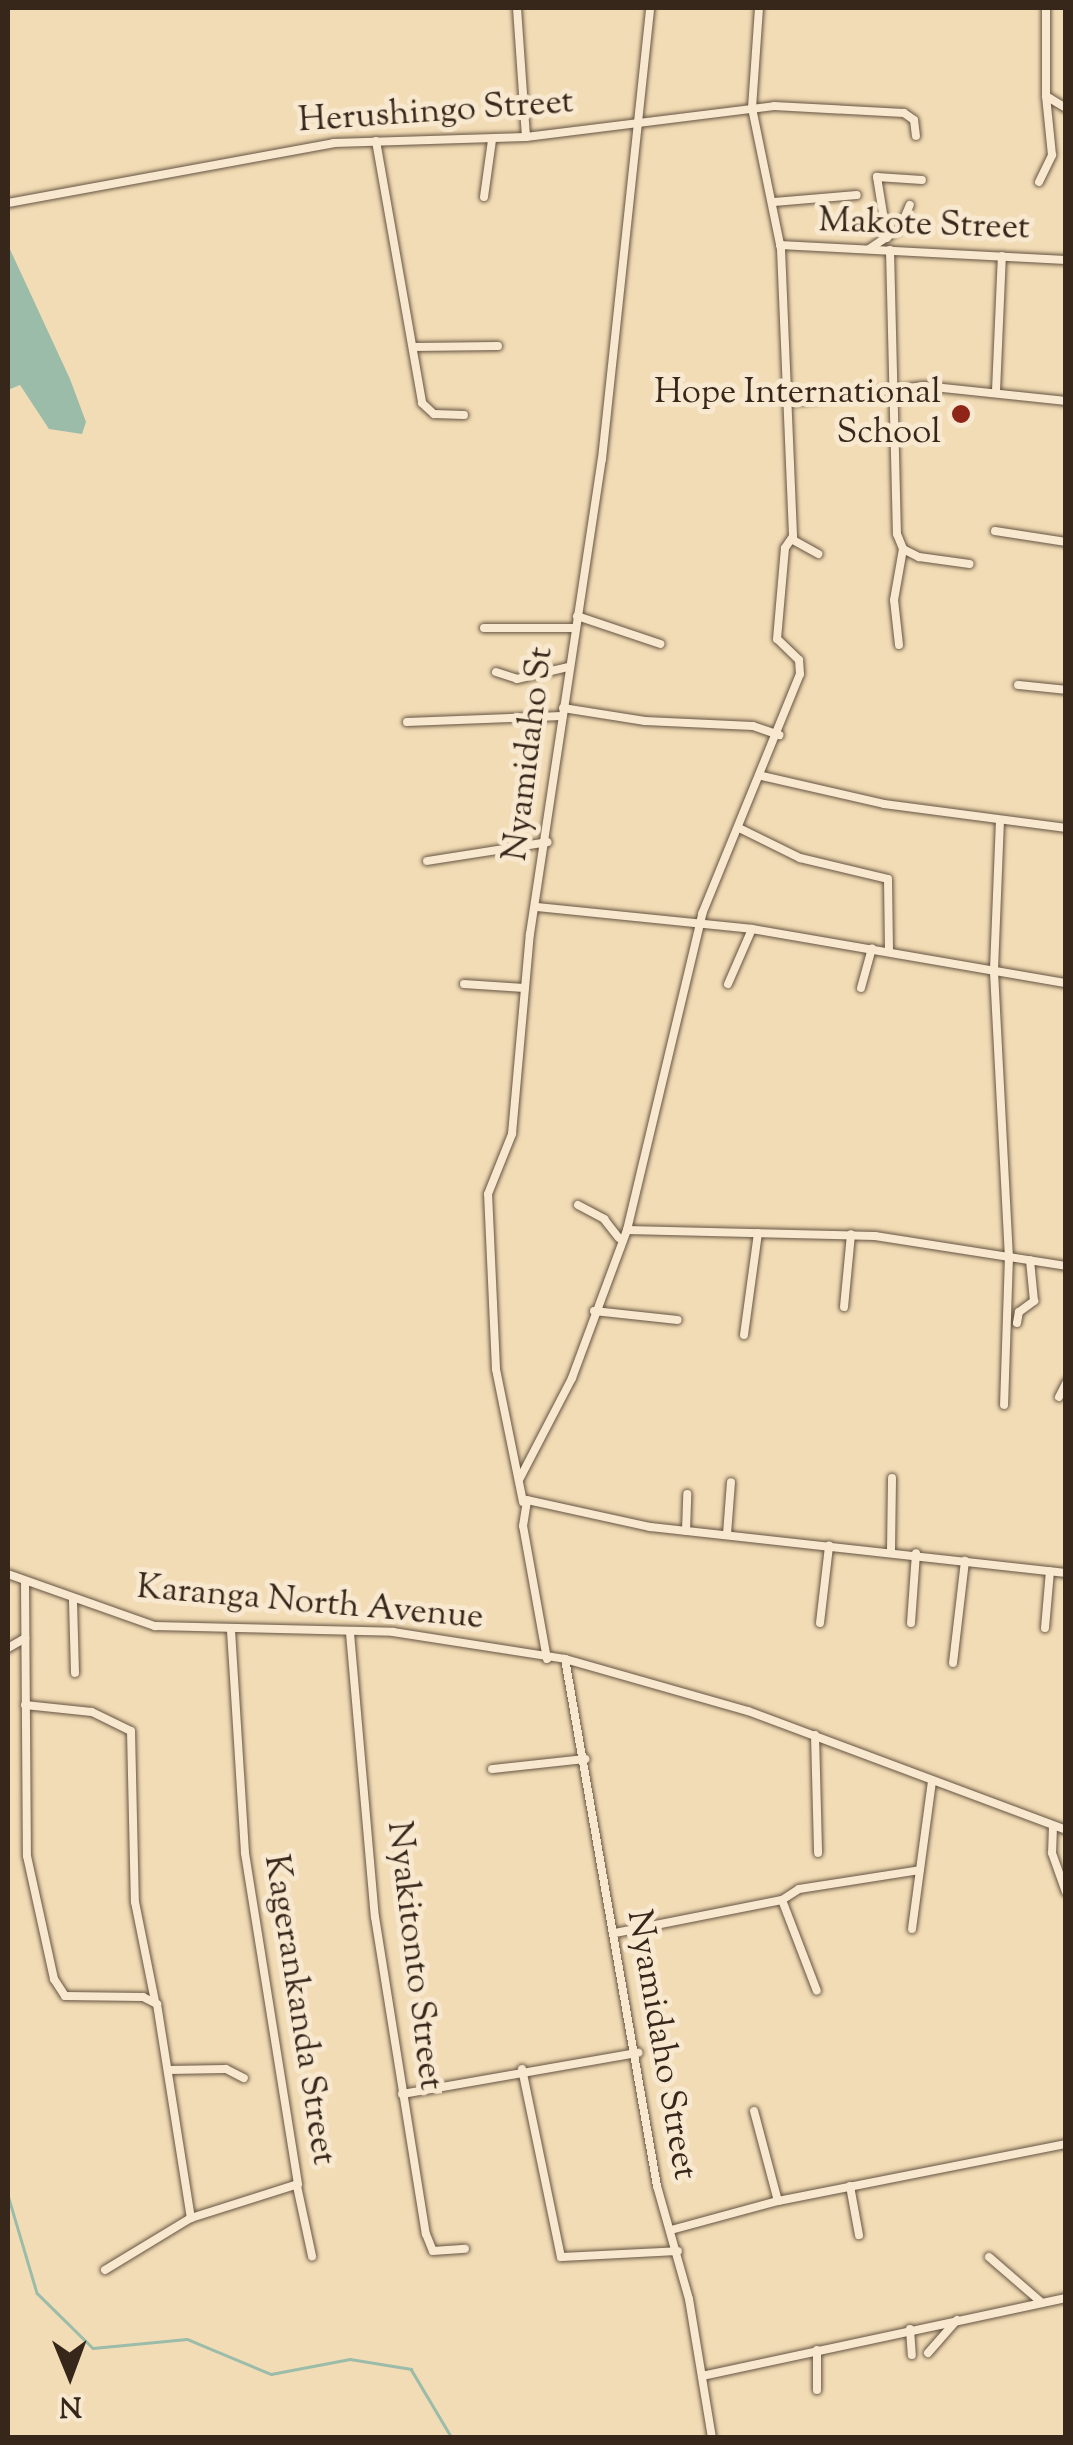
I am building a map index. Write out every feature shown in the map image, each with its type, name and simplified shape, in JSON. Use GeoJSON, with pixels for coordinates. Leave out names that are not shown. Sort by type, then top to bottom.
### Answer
{"type":"FeatureCollection","features":[{"type":"Feature","properties":{"kind":"street"},"geometry":{"type":"LineString","coordinates":[[517,8],[526,138]]}},
{"type":"Feature","properties":{"kind":"street","name":"Nyamidaho St"},"geometry":{"type":"LineString","coordinates":[[548,1659],[497,1373],[486,1260],[489,1187],[512,1134],[524,988],[548,842],[568,667],[602,459],[650,8]]}},
{"type":"Feature","properties":{"kind":"street"},"geometry":{"type":"LineString","coordinates":[[759,8],[752,108],[780,245],[791,402],[793,536],[797,547],[818,554]]}},
{"type":"Feature","properties":{"kind":"street"},"geometry":{"type":"LineString","coordinates":[[1039,182],[1052,155],[1046,96],[1046,8]]}},
{"type":"Feature","properties":{"kind":"street"},"geometry":{"type":"LineString","coordinates":[[1046,96],[1066,108]]}},
{"type":"Feature","properties":{"kind":"street","name":"Herushingo Street"},"geometry":{"type":"LineString","coordinates":[[8,203],[376,141],[526,138],[752,108],[904,113],[914,120],[916,136]]}},
{"type":"Feature","properties":{"kind":"street"},"geometry":{"type":"LineString","coordinates":[[484,197],[492,140]]}},
{"type":"Feature","properties":{"kind":"street"},"geometry":{"type":"LineString","coordinates":[[376,141],[426,410],[464,415]]}},
{"type":"Feature","properties":{"kind":"street"},"geometry":{"type":"LineString","coordinates":[[886,238],[877,177],[922,180]]}},
{"type":"Feature","properties":{"kind":"street"},"geometry":{"type":"LineString","coordinates":[[774,202],[856,195]]}},
{"type":"Feature","properties":{"kind":"street"},"geometry":{"type":"LineString","coordinates":[[869,249],[886,238],[910,205]]}},
{"type":"Feature","properties":{"kind":"street","name":"Makote Street"},"geometry":{"type":"LineString","coordinates":[[780,245],[1066,260]]}},
{"type":"Feature","properties":{"kind":"street"},"geometry":{"type":"LineString","coordinates":[[890,250],[896,287],[891,386],[895,514],[903,550],[894,600],[898,645]]}},
{"type":"Feature","properties":{"kind":"street"},"geometry":{"type":"LineString","coordinates":[[996,392],[1002,256]]}},
{"type":"Feature","properties":{"kind":"street"},"geometry":{"type":"LineString","coordinates":[[413,347],[498,346]]}},
{"type":"Feature","properties":{"kind":"street"},"geometry":{"type":"LineString","coordinates":[[791,402],[891,386],[1066,401]]}},
{"type":"Feature","properties":{"kind":"street"},"geometry":{"type":"LineString","coordinates":[[995,532],[1066,542]]}},
{"type":"Feature","properties":{"kind":"street"},"geometry":{"type":"LineString","coordinates":[[518,1480],[556,1416],[619,1238],[627,1230],[711,890],[741,829],[800,674],[798,660],[777,639],[784,548],[793,536]]}},
{"type":"Feature","properties":{"kind":"street"},"geometry":{"type":"LineString","coordinates":[[903,550],[970,564]]}},
{"type":"Feature","properties":{"kind":"street"},"geometry":{"type":"LineString","coordinates":[[576,616],[660,644]]}},
{"type":"Feature","properties":{"kind":"street"},"geometry":{"type":"LineString","coordinates":[[484,628],[574,628]]}},
{"type":"Feature","properties":{"kind":"street"},"geometry":{"type":"LineString","coordinates":[[496,672],[517,679],[568,667]]}},
{"type":"Feature","properties":{"kind":"street"},"geometry":{"type":"LineString","coordinates":[[1018,684],[1066,690]]}},
{"type":"Feature","properties":{"kind":"street"},"geometry":{"type":"LineString","coordinates":[[407,722],[563,712],[656,722],[753,726],[779,734]]}},
{"type":"Feature","properties":{"kind":"street"},"geometry":{"type":"LineString","coordinates":[[762,776],[884,804],[1066,828]]}},
{"type":"Feature","properties":{"kind":"street"},"geometry":{"type":"LineString","coordinates":[[1000,820],[994,972],[1008,1256],[1004,1405]]}},
{"type":"Feature","properties":{"kind":"street"},"geometry":{"type":"LineString","coordinates":[[741,829],[800,858],[888,879],[888,951]]}},
{"type":"Feature","properties":{"kind":"street"},"geometry":{"type":"LineString","coordinates":[[426,860],[548,842]]}},
{"type":"Feature","properties":{"kind":"street"},"geometry":{"type":"LineString","coordinates":[[536,907],[702,927],[752,929],[1066,983]]}},
{"type":"Feature","properties":{"kind":"street"},"geometry":{"type":"LineString","coordinates":[[728,984],[752,929]]}},
{"type":"Feature","properties":{"kind":"street"},"geometry":{"type":"LineString","coordinates":[[861,988],[872,948]]}},
{"type":"Feature","properties":{"kind":"street"},"geometry":{"type":"LineString","coordinates":[[464,984],[524,988]]}},
{"type":"Feature","properties":{"kind":"street"},"geometry":{"type":"LineString","coordinates":[[578,1205],[604,1219],[619,1238]]}},
{"type":"Feature","properties":{"kind":"street"},"geometry":{"type":"LineString","coordinates":[[627,1230],[851,1234],[1066,1266]]}},
{"type":"Feature","properties":{"kind":"street"},"geometry":{"type":"LineString","coordinates":[[744,1335],[758,1233]]}},
{"type":"Feature","properties":{"kind":"street"},"geometry":{"type":"LineString","coordinates":[[844,1307],[851,1234]]}},
{"type":"Feature","properties":{"kind":"street"},"geometry":{"type":"LineString","coordinates":[[1017,1323],[1020,1311],[1034,1301],[1030,1260]]}},
{"type":"Feature","properties":{"kind":"street"},"geometry":{"type":"LineString","coordinates":[[594,1311],[678,1320]]}},
{"type":"Feature","properties":{"kind":"street"},"geometry":{"type":"LineString","coordinates":[[1060,1397],[1066,1383]]}},
{"type":"Feature","properties":{"kind":"street"},"geometry":{"type":"LineString","coordinates":[[891,1550],[892,1478]]}},
{"type":"Feature","properties":{"kind":"street"},"geometry":{"type":"LineString","coordinates":[[727,1534],[731,1482]]}},
{"type":"Feature","properties":{"kind":"street"},"geometry":{"type":"LineString","coordinates":[[686,1530],[687,1494]]}},
{"type":"Feature","properties":{"kind":"street"},"geometry":{"type":"LineString","coordinates":[[523,1502],[686,1530],[891,1550],[1066,1573]]}},
{"type":"Feature","properties":{"kind":"street"},"geometry":{"type":"LineString","coordinates":[[820,1623],[830,1546]]}},
{"type":"Feature","properties":{"kind":"street"},"geometry":{"type":"LineString","coordinates":[[911,1622],[916,1554]]}},
{"type":"Feature","properties":{"kind":"street"},"geometry":{"type":"LineString","coordinates":[[953,1663],[966,1561]]}},
{"type":"Feature","properties":{"kind":"street"},"geometry":{"type":"LineString","coordinates":[[1044,1628],[1050,1571]]}},
{"type":"Feature","properties":{"kind":"street","name":"Karanga North Avenue"},"geometry":{"type":"LineString","coordinates":[[8,1574],[140,1624],[430,1636],[566,1660],[815,1735],[1066,1830]]}},
{"type":"Feature","properties":{"kind":"street"},"geometry":{"type":"LineString","coordinates":[[25,1581],[27,1856],[57,1987],[74,1997],[155,2000]]}},
{"type":"Feature","properties":{"kind":"street"},"geometry":{"type":"LineString","coordinates":[[74,1602],[75,1673]]}},
{"type":"Feature","properties":{"kind":"street","name":"Kagerankanda Street"},"geometry":{"type":"LineString","coordinates":[[104,2270],[191,2218],[297,2186],[245,1853],[230,1630]]}},
{"type":"Feature","properties":{"kind":"street","name":"Nyakitonto Street"},"geometry":{"type":"LineString","coordinates":[[350,1633],[375,1917],[430,2248],[465,2249]]}},
{"type":"Feature","properties":{"kind":"street"},"geometry":{"type":"LineString","coordinates":[[8,1648],[25,1638]]}},
{"type":"Feature","properties":{"kind":"street","name":"Nyamidaho Street"},"geometry":{"type":"LineString","coordinates":[[566,1660],[638,2054],[657,2186],[678,2251],[712,2438]]}},
{"type":"Feature","properties":{"kind":"street"},"geometry":{"type":"LineString","coordinates":[[25,1705],[92,1712],[131,1731],[135,1902],[168,2070],[191,2218]]}},
{"type":"Feature","properties":{"kind":"street"},"geometry":{"type":"LineString","coordinates":[[815,1735],[818,1853]]}},
{"type":"Feature","properties":{"kind":"street"},"geometry":{"type":"LineString","coordinates":[[492,1769],[585,1760]]}},
{"type":"Feature","properties":{"kind":"street"},"geometry":{"type":"LineString","coordinates":[[912,1928],[932,1781]]}},
{"type":"Feature","properties":{"kind":"street"},"geometry":{"type":"LineString","coordinates":[[1053,1826],[1052,1854],[1066,1892]]}},
{"type":"Feature","properties":{"kind":"street"},"geometry":{"type":"LineString","coordinates":[[615,1933],[782,1900],[799,1890],[920,1870]]}},
{"type":"Feature","properties":{"kind":"street"},"geometry":{"type":"LineString","coordinates":[[782,1900],[817,1992]]}},
{"type":"Feature","properties":{"kind":"street"},"geometry":{"type":"LineString","coordinates":[[402,2094],[522,2069],[638,2054]]}},
{"type":"Feature","properties":{"kind":"street"},"geometry":{"type":"LineString","coordinates":[[168,2070],[226,2069],[244,2078]]}},
{"type":"Feature","properties":{"kind":"street"},"geometry":{"type":"LineString","coordinates":[[522,2069],[561,2257],[678,2251]]}},
{"type":"Feature","properties":{"kind":"street"},"geometry":{"type":"LineString","coordinates":[[754,2111],[778,2201]]}},
{"type":"Feature","properties":{"kind":"street"},"geometry":{"type":"LineString","coordinates":[[671,2230],[778,2201],[1066,2144]]}},
{"type":"Feature","properties":{"kind":"street"},"geometry":{"type":"LineString","coordinates":[[297,2186],[312,2256]]}},
{"type":"Feature","properties":{"kind":"street"},"geometry":{"type":"LineString","coordinates":[[850,2186],[859,2235]]}},
{"type":"Feature","properties":{"kind":"street"},"geometry":{"type":"LineString","coordinates":[[989,2257],[1041,2302]]}},
{"type":"Feature","properties":{"kind":"street"},"geometry":{"type":"LineString","coordinates":[[702,2376],[1066,2298]]}},
{"type":"Feature","properties":{"kind":"street"},"geometry":{"type":"LineString","coordinates":[[928,2353],[958,2320]]}},
{"type":"Feature","properties":{"kind":"street"},"geometry":{"type":"LineString","coordinates":[[910,2329],[912,2355]]}},
{"type":"Feature","properties":{"kind":"street"},"geometry":{"type":"LineString","coordinates":[[817,2390],[818,2350]]}},
{"type":"Feature","properties":{"kind":"shaded area"},"geometry":{"type":"Polygon","coordinates":[[[8,245],[70,379],[86,422],[82,434],[49,429],[20,385],[8,390],[8,245]]]}},
{"type":"Feature","properties":{"kind":"waterway"},"geometry":{"type":"LineString","coordinates":[[8,2195],[37,2293],[93,2348],[187,2339],[271,2374],[350,2359],[411,2369],[452,2438]]}},
{"type":"Feature","properties":{"kind":"place","name":"Hope International School"},"geometry":{"type":"Point","coordinates":[961,414]}}]}
